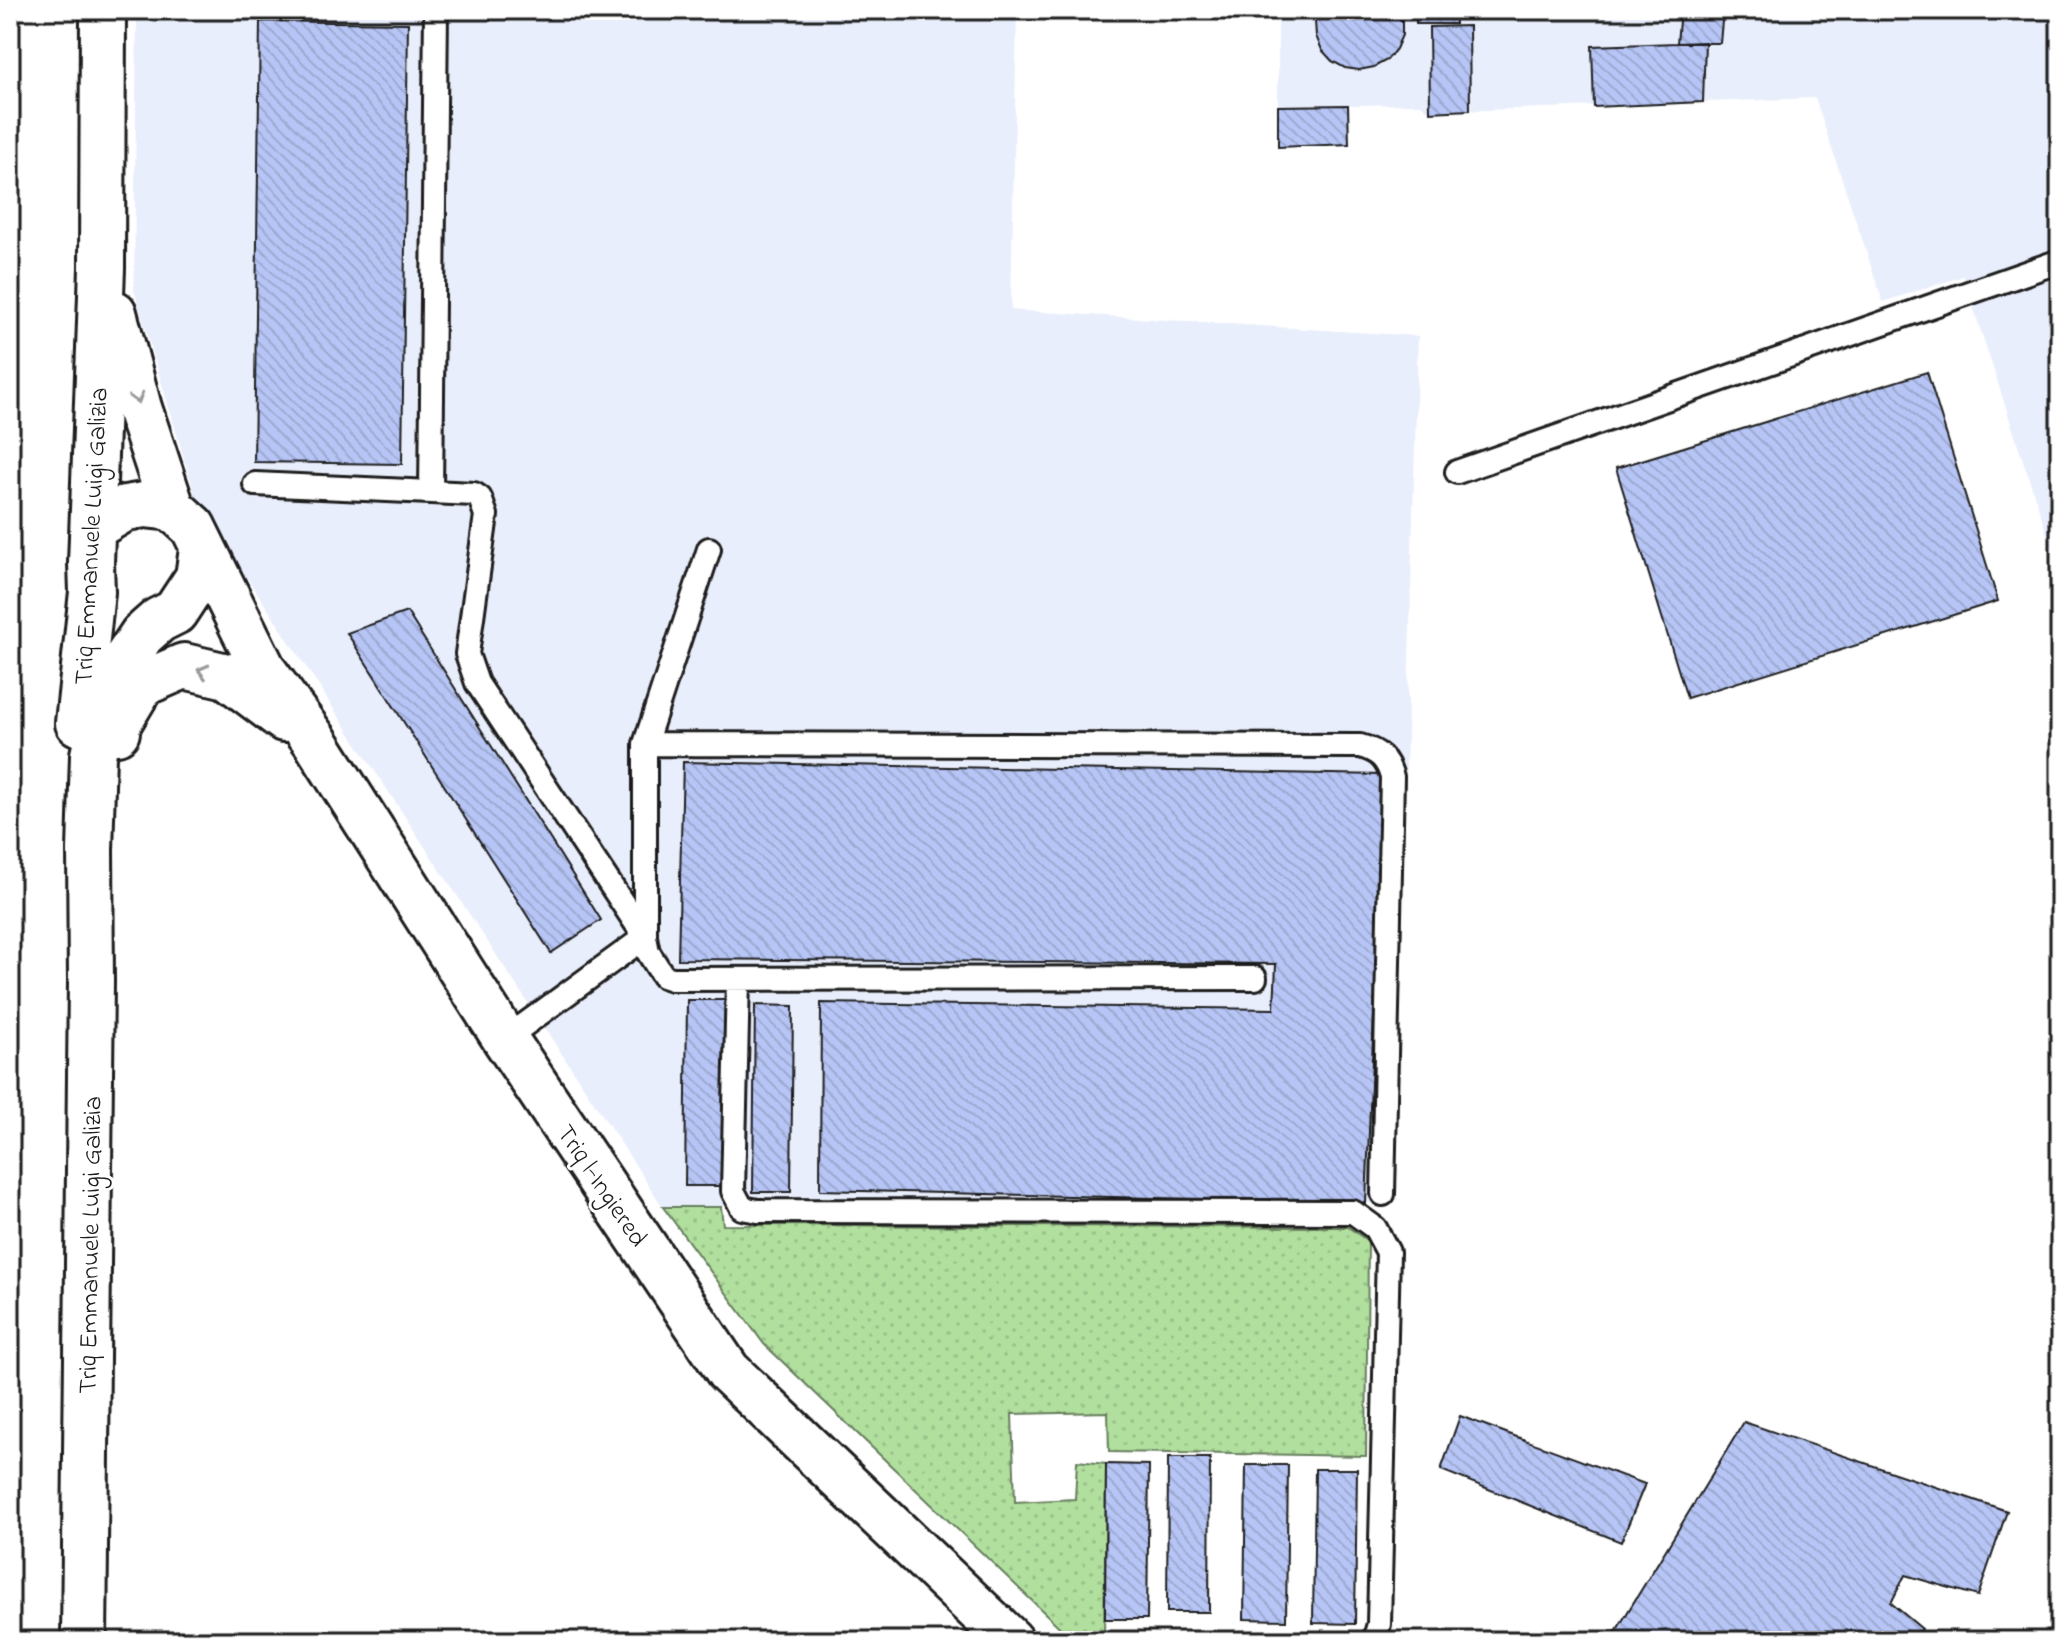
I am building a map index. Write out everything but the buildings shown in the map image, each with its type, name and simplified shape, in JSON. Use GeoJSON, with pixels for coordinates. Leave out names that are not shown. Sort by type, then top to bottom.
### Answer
{"type":"FeatureCollection","features":[{"type":"Feature","properties":{"kind":"main road","name":"Triq Emmanuele Luigi Galizia"},"geometry":{"type":"LineString","coordinates":[[90,850],[76,745],[103,602],[91,563],[102,268],[103,10]]}},
{"type":"Feature","properties":{"kind":"main road","name":"Triq Emmanuele Luigi Galizia"},"geometry":{"type":"LineString","coordinates":[[102,268],[139,408],[172,508]]}},
{"type":"Feature","properties":{"kind":"main road"},"geometry":{"type":"LineString","coordinates":[[94,527],[126,508],[144,505],[172,508],[193,527],[202,549],[198,577],[170,612],[103,602]]}},
{"type":"Feature","properties":{"kind":"main road","name":"Triq l-Ingiered"},"geometry":{"type":"LineString","coordinates":[[202,549],[264,671],[315,741],[505,1039],[728,1371],[1011,1641]]}},
{"type":"Feature","properties":{"kind":"main road","name":"Triq Emmanuele Luigi Galizia"},"geometry":{"type":"LineString","coordinates":[[84,1641],[93,755],[111,681],[142,635],[170,612]]}},
{"type":"Feature","properties":{"kind":"main road","name":"Triq l-Ingiered"},"geometry":{"type":"LineString","coordinates":[[170,612],[221,632],[264,671]]}},
{"type":"Feature","properties":{"kind":"main road"},"geometry":{"type":"LineString","coordinates":[[91,981],[118,724],[142,684],[184,666],[227,676],[315,741]]}},
{"type":"Feature","properties":{"kind":"lane"},"geometry":{"type":"LineString","coordinates":[[431,492],[436,10]]}},
{"type":"Feature","properties":{"kind":"lane"},"geometry":{"type":"LineString","coordinates":[[1457,472],[2060,261]]}},
{"type":"Feature","properties":{"kind":"lane"},"geometry":{"type":"LineString","coordinates":[[255,484],[474,494],[484,506],[486,515],[467,654],[470,668],[645,937]]}},
{"type":"Feature","properties":{"kind":"lane"},"geometry":{"type":"LineString","coordinates":[[709,549],[645,744],[645,937],[648,952],[663,976],[672,979],[1255,978]]}},
{"type":"Feature","properties":{"kind":"lane"},"geometry":{"type":"LineString","coordinates":[[645,744],[1360,746],[1373,749],[1385,758],[1392,777],[1383,1194]]}},
{"type":"Feature","properties":{"kind":"lane"},"geometry":{"type":"LineString","coordinates":[[505,1039],[645,937]]}},
{"type":"Feature","properties":{"kind":"lane"},"geometry":{"type":"LineString","coordinates":[[738,979],[733,1191],[742,1208],[758,1211],[1353,1212],[1375,1228],[1388,1252],[1379,1624],[1374,1641]]}},
{"type":"Feature","properties":{"kind":"path"},"geometry":{"type":"LineString","coordinates":[[10,462],[18,10]]}},
{"type":"Feature","properties":{"kind":"shaded area"},"geometry":{"type":"Polygon","coordinates":[[[137,10],[1017,10],[1011,310],[1418,336],[1394,1203],[663,1207],[197,502],[134,290],[137,10]]]}},
{"type":"Feature","properties":{"kind":"shaded area"},"geometry":{"type":"Polygon","coordinates":[[[1278,10],[2060,10],[2060,574],[1963,276],[1883,302],[1815,98],[1430,112],[1421,104],[1278,106],[1278,10]]]}},
{"type":"Feature","properties":{"kind":"green space"},"geometry":{"type":"Polygon","coordinates":[[[663,1207],[721,1207],[723,1225],[1348,1227],[1368,1241],[1366,1456],[1109,1452],[1108,1412],[1012,1414],[1015,1502],[1075,1499],[1077,1461],[1106,1464],[1104,1641],[1074,1641],[764,1344],[663,1207]]]}}]}
